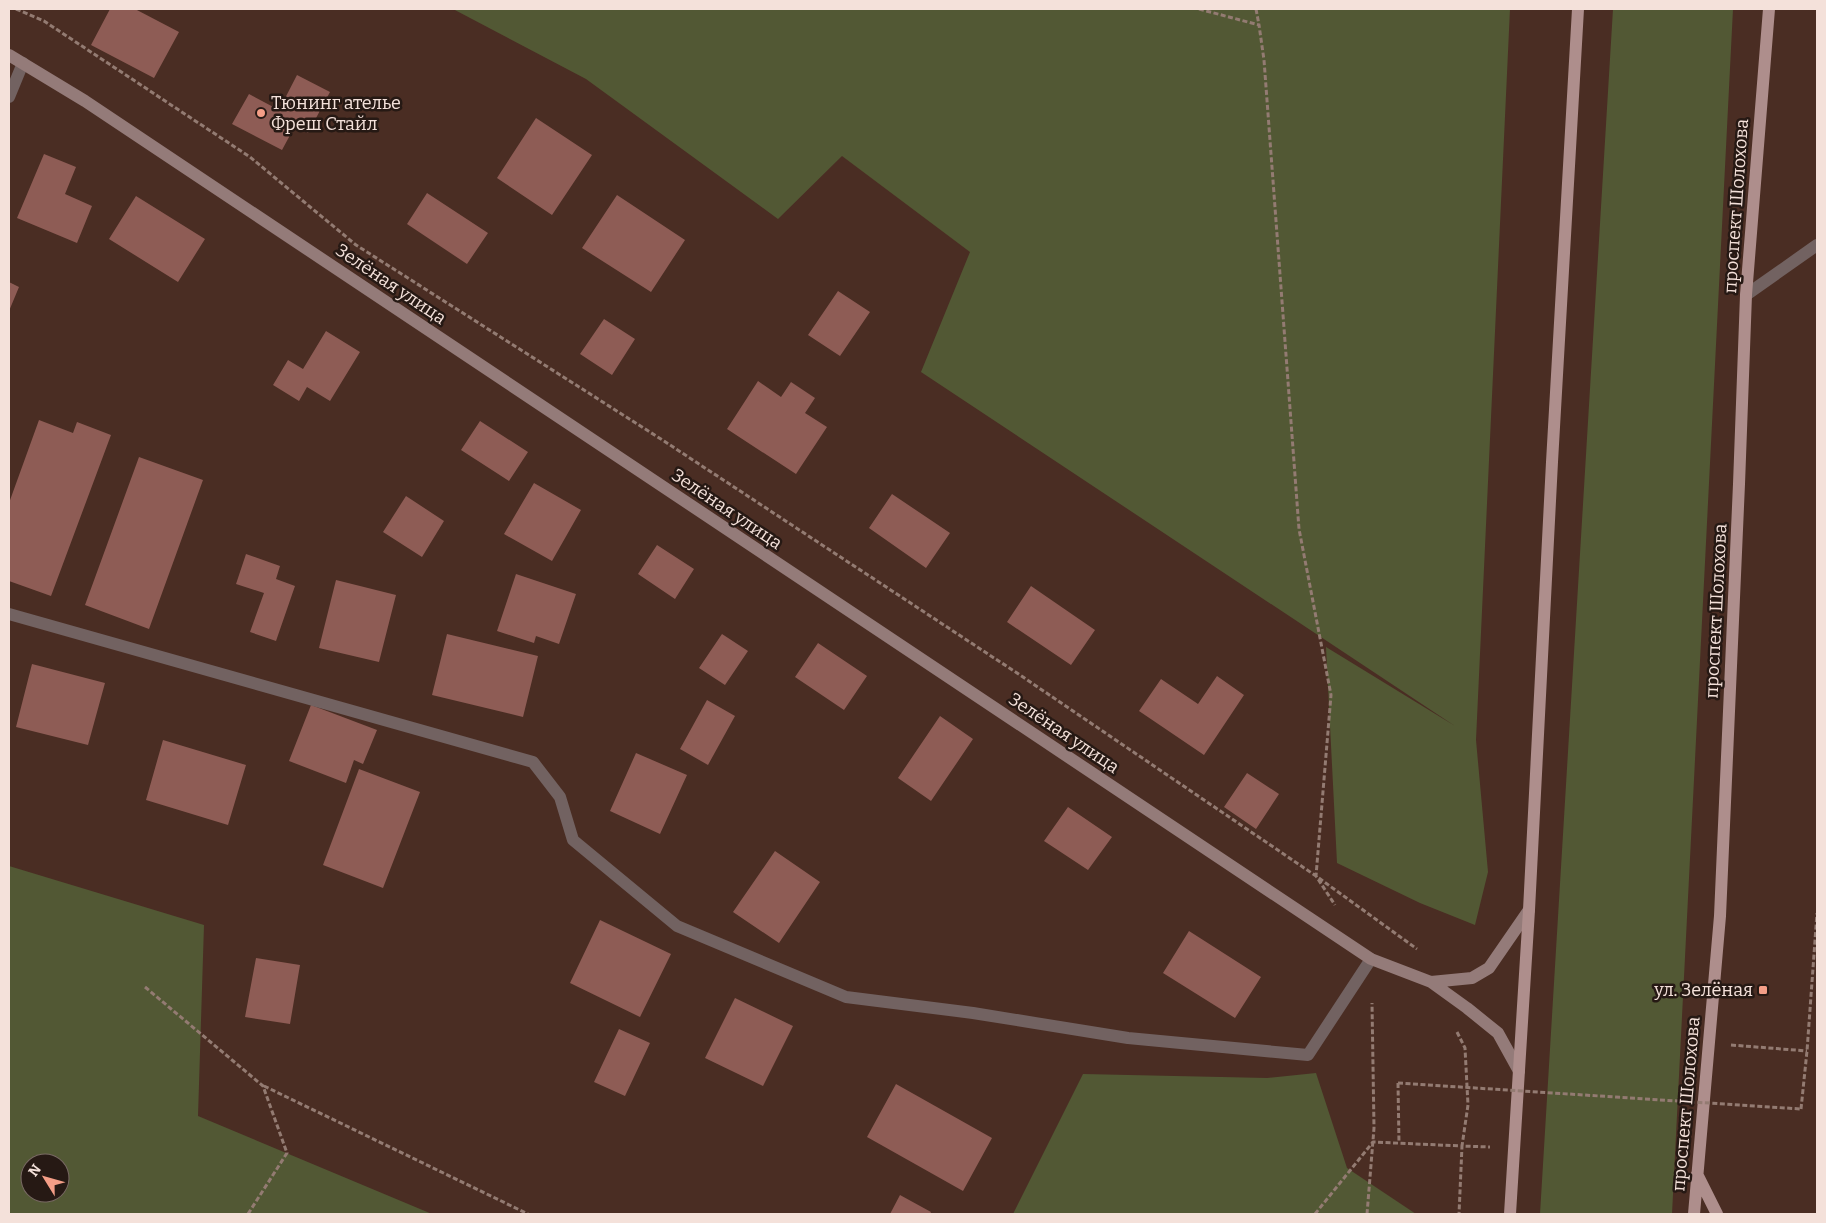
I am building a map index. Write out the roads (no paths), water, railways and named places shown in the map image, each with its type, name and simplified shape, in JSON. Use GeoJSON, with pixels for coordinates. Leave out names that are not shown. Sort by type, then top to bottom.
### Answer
{"type":"FeatureCollection","features":[{"type":"Feature","properties":{"kind":"main road"},"geometry":{"type":"LineString","coordinates":[[1510,1214],[1529,910],[1578,9]]}},
{"type":"Feature","properties":{"kind":"main road","name":"проспект Шолохова"},"geometry":{"type":"LineString","coordinates":[[1694,1214],[1721,906],[1740,484],[1746,296],[1769,9]]}},
{"type":"Feature","properties":{"kind":"main road"},"geometry":{"type":"LineString","coordinates":[[1697,1174],[1717,1214]]}},
{"type":"Feature","properties":{"kind":"street","name":"Зелёная улица"},"geometry":{"type":"LineString","coordinates":[[9,55],[110,117],[1371,959],[1431,982],[1498,1033],[1519,1071]]}},
{"type":"Feature","properties":{"kind":"street"},"geometry":{"type":"LineString","coordinates":[[9,97],[23,63]]}},
{"type":"Feature","properties":{"kind":"street"},"geometry":{"type":"LineString","coordinates":[[1746,296],[1817,245]]}},
{"type":"Feature","properties":{"kind":"street"},"geometry":{"type":"LineString","coordinates":[[9,614],[533,762],[560,797],[573,840],[677,926],[846,998],[972,1013],[1128,1038],[1308,1055],[1371,959]]}},
{"type":"Feature","properties":{"kind":"street","name":"Зелёная улица"},"geometry":{"type":"LineString","coordinates":[[1431,982],[1472,978],[1490,968],[1529,910]]}},
{"type":"Feature","properties":{"kind":"place","name":"Тюнинг ателье Фреш Стайл"},"geometry":{"type":"Point","coordinates":[261,113]}},
{"type":"Feature","properties":{"kind":"place","name":"ул. Зелёная"},"geometry":{"type":"Point","coordinates":[1763,990]}}]}
